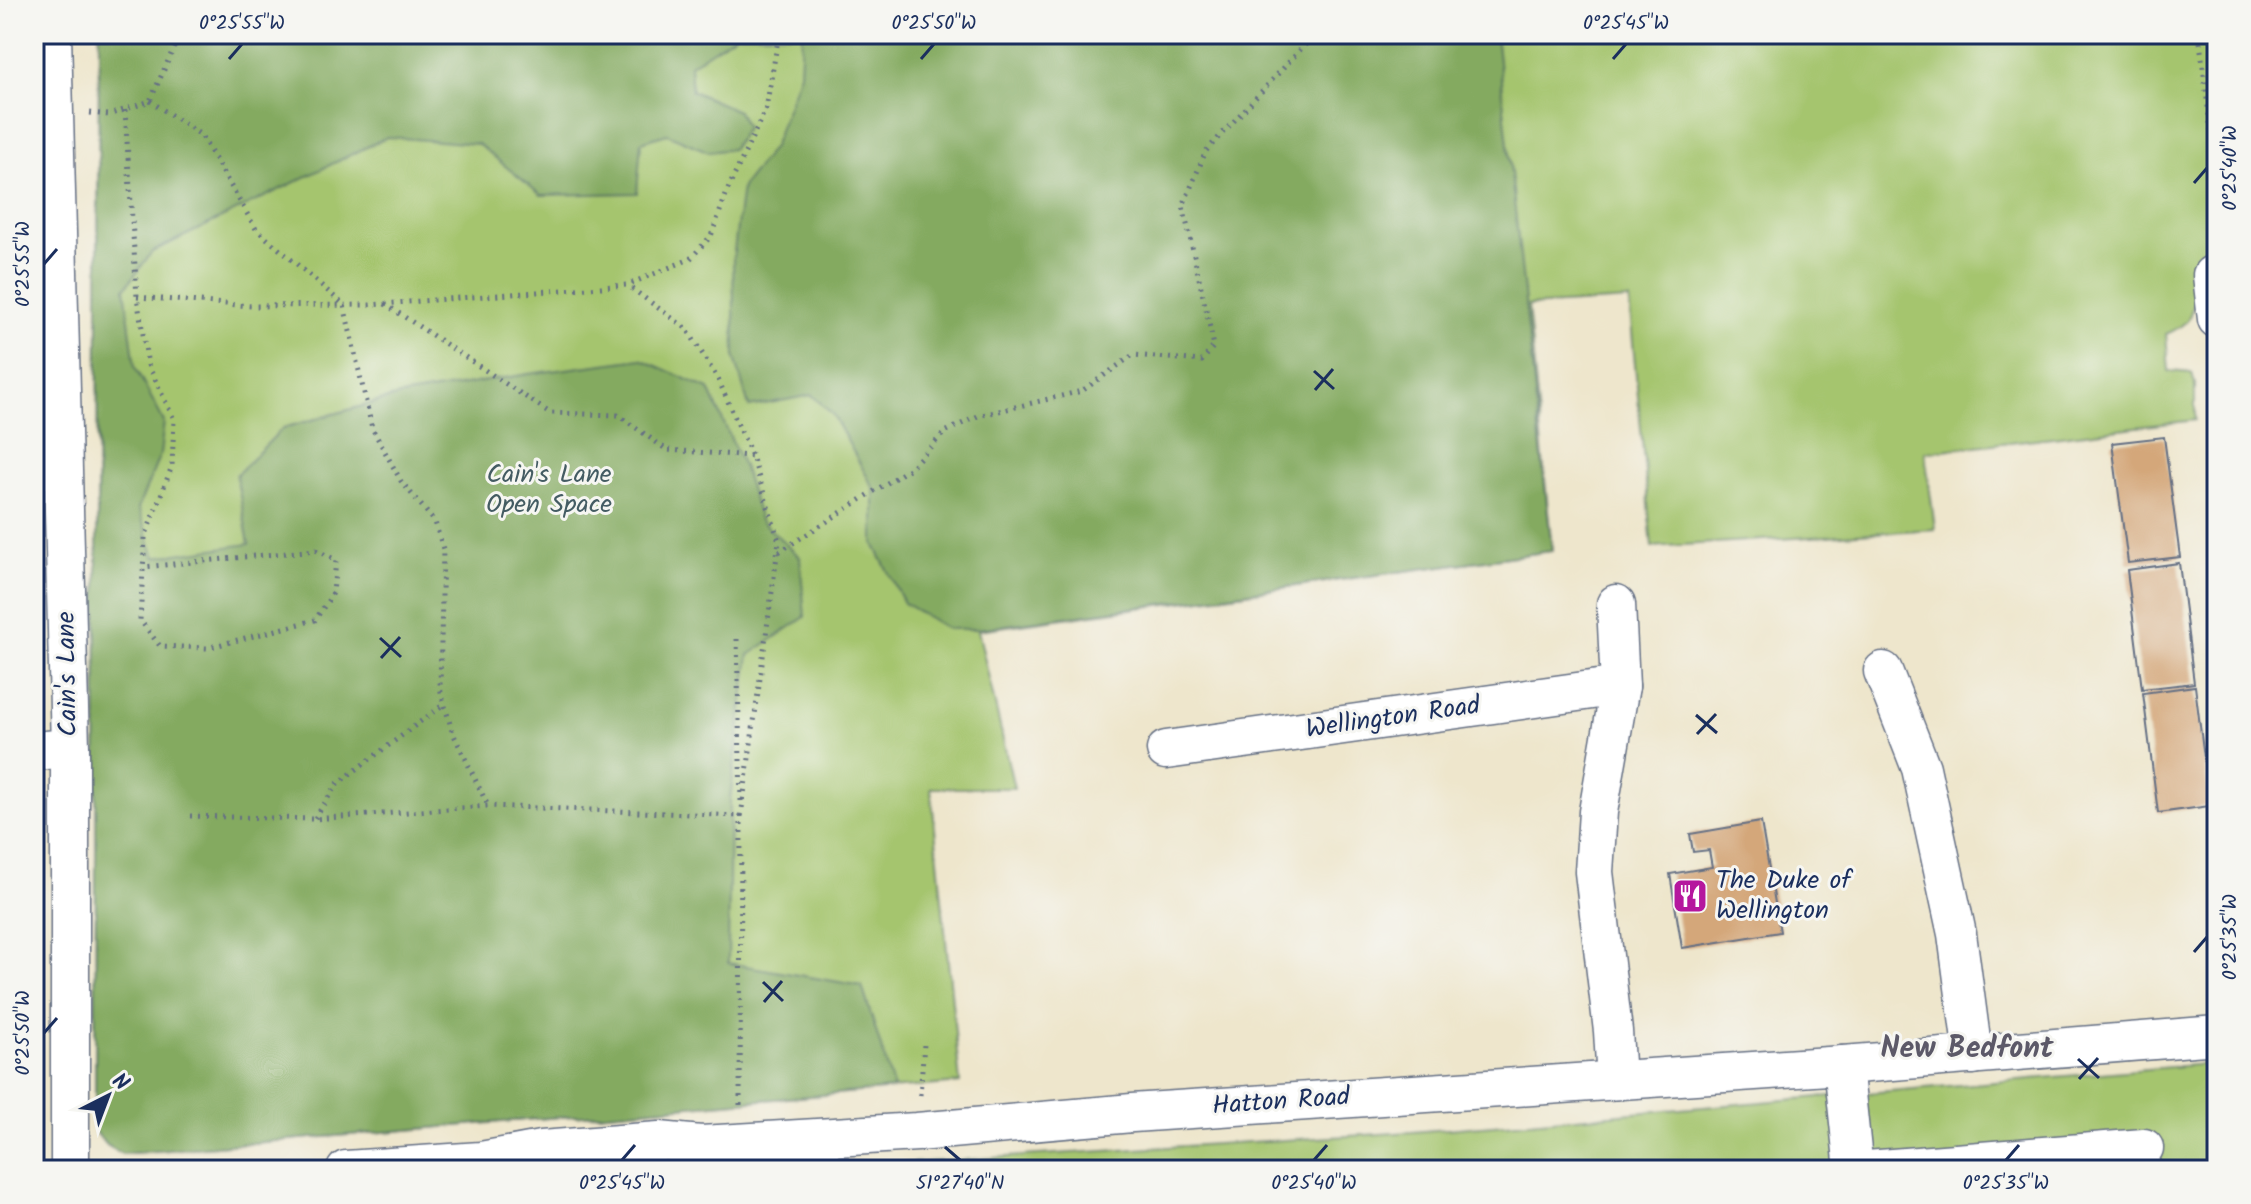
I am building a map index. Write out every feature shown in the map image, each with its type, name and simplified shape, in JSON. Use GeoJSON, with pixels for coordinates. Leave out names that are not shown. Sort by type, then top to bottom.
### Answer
{"type":"FeatureCollection","features":[{"type":"Feature","properties":{"kind":"street","name":"Cain's Lane"},"geometry":{"type":"LineString","coordinates":[[52,34],[47,99],[52,750],[70,1170]]}},
{"type":"Feature","properties":{"kind":"street"},"geometry":{"type":"LineString","coordinates":[[2212,275],[2217,319]]}},
{"type":"Feature","properties":{"kind":"street"},"geometry":{"type":"LineString","coordinates":[[1616,604],[1620,686],[1598,812],[1594,872],[1616,1080]]}},
{"type":"Feature","properties":{"kind":"street"},"geometry":{"type":"LineString","coordinates":[[1883,671],[1921,768],[1957,934],[1973,1055]]}},
{"type":"Feature","properties":{"kind":"street","name":"Wellington Road"},"geometry":{"type":"LineString","coordinates":[[1166,750],[1620,686]]}},
{"type":"Feature","properties":{"kind":"street","name":"Hatton Road"},"geometry":{"type":"LineString","coordinates":[[346,1170],[480,1166],[541,1150],[659,1141],[701,1157],[740,1142],[917,1132],[1148,1111],[1843,1065],[2217,1035]]}},
{"type":"Feature","properties":{"kind":"street"},"geometry":{"type":"LineString","coordinates":[[1843,1065],[1854,1170]]}},
{"type":"Feature","properties":{"kind":"street"},"geometry":{"type":"LineString","coordinates":[[1867,1170],[2144,1148]]}},
{"type":"Feature","properties":{"kind":"path"},"geometry":{"type":"LineString","coordinates":[[47,99],[109,115],[150,101],[180,34]]}},
{"type":"Feature","properties":{"kind":"path"},"geometry":{"type":"LineString","coordinates":[[137,297],[251,306],[385,304],[627,285],[690,259],[711,236],[729,187],[766,108],[779,34]]}},
{"type":"Feature","properties":{"kind":"path"},"geometry":{"type":"LineString","coordinates":[[778,553],[909,469],[945,432],[978,416],[1082,391],[1133,355],[1202,361],[1214,346],[1183,206],[1206,151],[1315,34]]}},
{"type":"Feature","properties":{"kind":"path"},"geometry":{"type":"LineString","coordinates":[[2199,34],[2217,180]]}},
{"type":"Feature","properties":{"kind":"path"},"geometry":{"type":"LineString","coordinates":[[150,101],[201,135],[256,229],[344,305],[372,428],[401,481],[435,522],[443,549],[440,688],[452,731],[488,806]]}},
{"type":"Feature","properties":{"kind":"path"},"geometry":{"type":"LineString","coordinates":[[125,110],[137,297],[148,365],[174,419],[172,466],[145,537],[143,567],[140,620],[160,646],[207,648],[315,620],[333,593],[336,560],[316,550],[143,567]]}},
{"type":"Feature","properties":{"kind":"path"},"geometry":{"type":"LineString","coordinates":[[627,285],[687,329],[718,379],[752,456],[779,541],[741,816]]}},
{"type":"Feature","properties":{"kind":"path"},"geometry":{"type":"LineString","coordinates":[[385,304],[550,413],[618,415],[667,450],[752,456]]}},
{"type":"Feature","properties":{"kind":"path"},"geometry":{"type":"LineString","coordinates":[[737,639],[741,816],[740,1142]]}},
{"type":"Feature","properties":{"kind":"path"},"geometry":{"type":"LineString","coordinates":[[314,819],[337,784],[444,704]]}},
{"type":"Feature","properties":{"kind":"path"},"geometry":{"type":"LineString","coordinates":[[190,816],[314,819],[488,806],[741,816]]}},
{"type":"Feature","properties":{"kind":"path"},"geometry":{"type":"LineString","coordinates":[[917,1132],[924,1044]]}},
{"type":"Feature","properties":{"kind":"green space","name":"Cain's Lane Open Space"},"geometry":{"type":"Polygon","coordinates":[[[99,34],[2217,34],[2217,265],[2198,287],[2185,323],[2166,334],[2169,371],[2192,373],[2195,420],[1925,452],[1935,529],[1652,547],[1629,300],[1528,306],[1552,551],[978,630],[1014,788],[931,788],[960,1083],[122,1154],[105,1144],[95,1131],[99,34]]]}},
{"type":"Feature","properties":{"kind":"green space"},"geometry":{"type":"Polygon","coordinates":[[[99,34],[737,34],[690,65],[692,91],[738,111],[746,127],[732,149],[709,152],[667,134],[641,142],[637,193],[541,195],[478,144],[387,137],[152,252],[125,288],[135,367],[164,422],[160,455],[138,508],[155,557],[249,544],[236,475],[283,428],[395,397],[528,374],[641,359],[709,389],[743,466],[760,520],[800,557],[805,617],[749,655],[730,799],[728,963],[862,986],[894,1089],[122,1154],[105,1144],[95,1131],[99,34]]]}},
{"type":"Feature","properties":{"kind":"green space"},"geometry":{"type":"Polygon","coordinates":[[[802,34],[1496,34],[1552,551],[978,629],[948,629],[904,603],[874,544],[874,489],[833,415],[812,395],[749,407],[735,358],[733,259],[742,187],[773,147],[800,73],[802,34]]]}},
{"type":"Feature","properties":{"kind":"green space"},"geometry":{"type":"Polygon","coordinates":[[[2217,1063],[2217,1170],[798,1170],[1412,1132],[2217,1063]]]}},
{"type":"Feature","properties":{"kind":"building"},"geometry":{"type":"Polygon","coordinates":[[[2164,437],[2180,557],[2128,563],[2112,443],[2164,437]]]}},
{"type":"Feature","properties":{"kind":"building"},"geometry":{"type":"Polygon","coordinates":[[[2179,563],[2194,683],[2142,689],[2127,570],[2179,563]]]}},
{"type":"Feature","properties":{"kind":"building"},"geometry":{"type":"Polygon","coordinates":[[[2195,686],[2210,806],[2158,813],[2143,693],[2195,686]]]}},
{"type":"Feature","properties":{"kind":"building"},"geometry":{"type":"Polygon","coordinates":[[[1761,822],[1780,932],[1682,948],[1670,874],[1712,867],[1709,850],[1693,852],[1690,834],[1761,822]]]}},
{"type":"Feature","properties":{"kind":"place","name":"The Duke of Wellington"},"geometry":{"type":"Point","coordinates":[1690,896]}},
{"type":"Feature","properties":{"kind":"district","name":"New Bedfont"},"geometry":{"type":"Point","coordinates":[1967,1049]}}]}
